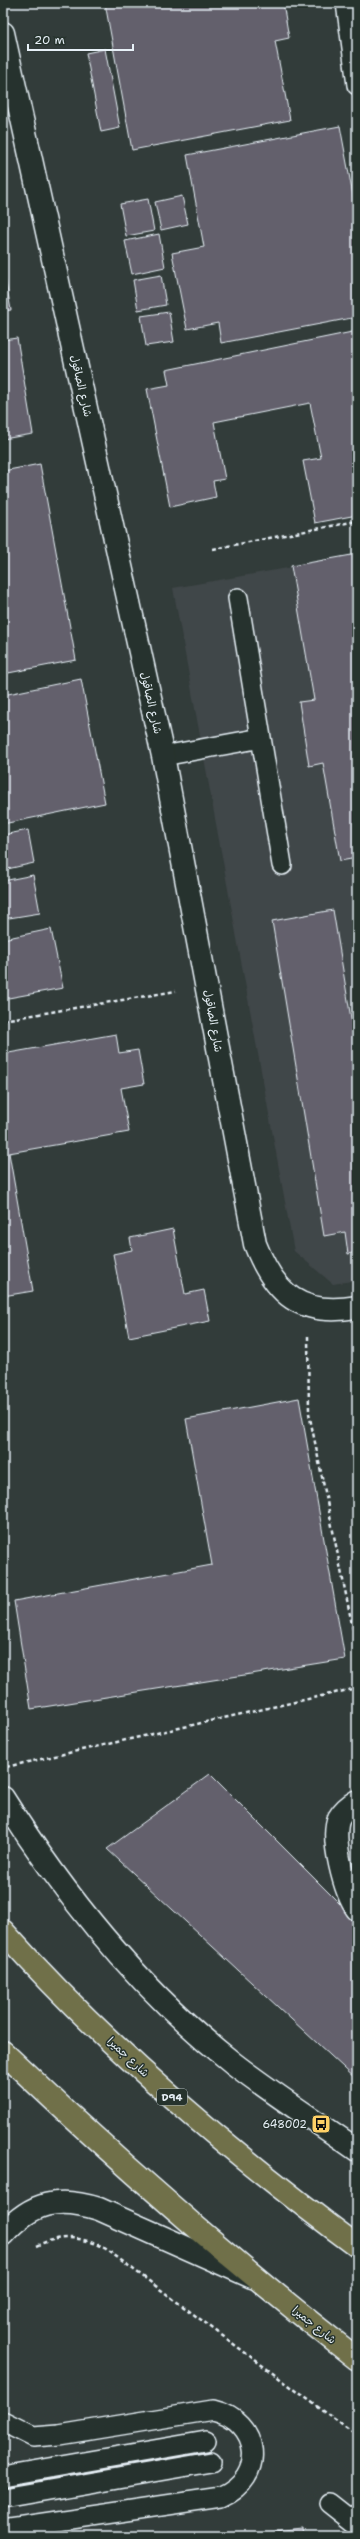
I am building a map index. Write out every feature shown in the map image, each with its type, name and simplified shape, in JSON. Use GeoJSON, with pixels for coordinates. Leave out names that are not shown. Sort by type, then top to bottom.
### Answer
{"type":"FeatureCollection","features":[{"type":"Feature","properties":{"kind":"main road","name":"شارع جميرا"},"geometry":{"type":"LineString","coordinates":[[3,1931],[47,1981],[137,2066],[231,2147],[357,2246]]}},
{"type":"Feature","properties":{"kind":"main road","name":"شارع جميرا"},"geometry":{"type":"LineString","coordinates":[[3,2052],[73,2119],[259,2281],[357,2359]]}},
{"type":"Feature","properties":{"kind":"street","name":"شارع الصاقول"},"geometry":{"type":"LineString","coordinates":[[3,33],[163,756],[255,1244],[272,1279],[284,1293],[308,1306],[335,1310],[357,1307]]}},
{"type":"Feature","properties":{"kind":"street"},"geometry":{"type":"LineString","coordinates":[[3,1798],[82,1912],[110,1946],[169,2007],[234,2064],[357,2150]]}},
{"type":"Feature","properties":{"kind":"street"},"geometry":{"type":"LineString","coordinates":[[357,1801],[346,1809],[339,1818],[336,1830],[347,1889],[357,1909]]}},
{"type":"Feature","properties":{"kind":"street"},"geometry":{"type":"LineString","coordinates":[[3,2234],[20,2217],[32,2209],[61,2201],[80,2203],[99,2209],[259,2281]]}},
{"type":"Feature","properties":{"kind":"lane"},"geometry":{"type":"LineString","coordinates":[[346,3],[357,86]]}},
{"type":"Feature","properties":{"kind":"lane"},"geometry":{"type":"LineString","coordinates":[[238,598],[282,865]]}},
{"type":"Feature","properties":{"kind":"lane"},"geometry":{"type":"LineString","coordinates":[[163,756],[261,738]]}},
{"type":"Feature","properties":{"kind":"lane"},"geometry":{"type":"LineString","coordinates":[[3,2422],[33,2436],[59,2435],[213,2410],[224,2412],[242,2425],[248,2434],[252,2455],[251,2466],[240,2485],[221,2497],[3,2529]]}},
{"type":"Feature","properties":{"kind":"lane"},"geometry":{"type":"LineString","coordinates":[[3,2476],[206,2441]]}},
{"type":"Feature","properties":{"kind":"lane"},"geometry":{"type":"LineString","coordinates":[[3,2498],[211,2462]]}},
{"type":"Feature","properties":{"kind":"lane"},"geometry":{"type":"LineString","coordinates":[[329,2503],[357,2525]]}},
{"type":"Feature","properties":{"kind":"path"},"geometry":{"type":"LineString","coordinates":[[213,549],[357,521]]}},
{"type":"Feature","properties":{"kind":"path"},"geometry":{"type":"LineString","coordinates":[[3,1020],[207,986]]}},
{"type":"Feature","properties":{"kind":"path"},"geometry":{"type":"LineString","coordinates":[[308,1306],[309,1412],[357,1649]]}},
{"type":"Feature","properties":{"kind":"path"},"geometry":{"type":"LineString","coordinates":[[3,1768],[357,1688]]}},
{"type":"Feature","properties":{"kind":"path"},"geometry":{"type":"LineString","coordinates":[[34,2247],[62,2237],[92,2242],[106,2249],[357,2436]]}},
{"type":"Feature","properties":{"kind":"shaded area"},"geometry":{"type":"Polygon","coordinates":[[[357,556],[357,1280],[333,1284],[294,1251],[173,588],[357,556]]]}},
{"type":"Feature","properties":{"kind":"building"},"geometry":{"type":"Polygon","coordinates":[[[105,3],[283,3],[289,38],[275,41],[290,120],[132,150],[105,3]]]}},
{"type":"Feature","properties":{"kind":"building"},"geometry":{"type":"Polygon","coordinates":[[[105,49],[120,128],[101,132],[86,53],[105,49]]]}},
{"type":"Feature","properties":{"kind":"building"},"geometry":{"type":"Polygon","coordinates":[[[340,126],[357,217],[357,317],[221,343],[218,323],[187,329],[172,253],[204,247],[187,155],[340,126]]]}},
{"type":"Feature","properties":{"kind":"building"},"geometry":{"type":"Polygon","coordinates":[[[182,196],[188,224],[161,230],[155,202],[182,196]]]}},
{"type":"Feature","properties":{"kind":"building"},"geometry":{"type":"Polygon","coordinates":[[[148,199],[154,231],[126,236],[120,204],[148,199]]]}},
{"type":"Feature","properties":{"kind":"building"},"geometry":{"type":"Polygon","coordinates":[[[159,234],[165,267],[132,274],[125,241],[159,234]]]}},
{"type":"Feature","properties":{"kind":"building"},"geometry":{"type":"Polygon","coordinates":[[[3,266],[11,310],[3,311],[3,266]]]}},
{"type":"Feature","properties":{"kind":"building"},"geometry":{"type":"Polygon","coordinates":[[[161,275],[166,305],[138,310],[133,280],[161,275]]]}},
{"type":"Feature","properties":{"kind":"building"},"geometry":{"type":"Polygon","coordinates":[[[169,312],[174,342],[146,346],[141,316],[169,312]]]}},
{"type":"Feature","properties":{"kind":"building"},"geometry":{"type":"Polygon","coordinates":[[[357,331],[357,515],[315,523],[303,461],[321,458],[310,403],[214,422],[225,479],[213,481],[216,497],[170,507],[147,389],[169,385],[166,370],[357,331]]]}},
{"type":"Feature","properties":{"kind":"building"},"geometry":{"type":"Polygon","coordinates":[[[17,338],[33,434],[3,439],[3,340],[17,338]]]}},
{"type":"Feature","properties":{"kind":"building"},"geometry":{"type":"Polygon","coordinates":[[[40,464],[76,660],[3,674],[3,471],[40,464]]]}},
{"type":"Feature","properties":{"kind":"building"},"geometry":{"type":"Polygon","coordinates":[[[357,554],[357,858],[340,861],[323,763],[309,766],[299,702],[314,700],[291,566],[357,554]]]}},
{"type":"Feature","properties":{"kind":"building"},"geometry":{"type":"Polygon","coordinates":[[[81,679],[105,803],[3,824],[3,695],[81,679]]]}},
{"type":"Feature","properties":{"kind":"building"},"geometry":{"type":"Polygon","coordinates":[[[28,830],[34,863],[3,870],[3,835],[28,830]]]}},
{"type":"Feature","properties":{"kind":"building"},"geometry":{"type":"Polygon","coordinates":[[[33,875],[40,913],[3,919],[3,881],[33,875]]]}},
{"type":"Feature","properties":{"kind":"building"},"geometry":{"type":"Polygon","coordinates":[[[333,910],[357,1055],[357,1252],[348,1254],[345,1232],[324,1236],[272,921],[333,910]]]}},
{"type":"Feature","properties":{"kind":"building"},"geometry":{"type":"Polygon","coordinates":[[[51,929],[63,988],[3,999],[3,939],[51,929]]]}},
{"type":"Feature","properties":{"kind":"building"},"geometry":{"type":"Polygon","coordinates":[[[116,1034],[119,1053],[138,1050],[144,1084],[121,1088],[129,1132],[9,1153],[33,1291],[3,1296],[3,1054],[116,1034]]]}},
{"type":"Feature","properties":{"kind":"building"},"geometry":{"type":"Polygon","coordinates":[[[173,1229],[185,1294],[204,1290],[210,1321],[129,1337],[113,1254],[132,1250],[130,1238],[173,1229]]]}},
{"type":"Feature","properties":{"kind":"building"},"geometry":{"type":"Polygon","coordinates":[[[299,1398],[345,1659],[31,1709],[14,1601],[212,1565],[186,1419],[299,1398]]]}},
{"type":"Feature","properties":{"kind":"building"},"geometry":{"type":"Polygon","coordinates":[[[210,1774],[357,1921],[357,2080],[107,1849],[210,1774]]]}},
{"type":"Feature","properties":{"kind":"building"},"geometry":{"type":"Polygon","coordinates":[[[303,2529],[304,2536],[254,2536],[254,2534],[303,2529]]]}},
{"type":"Feature","properties":{"kind":"place","name":"648002"},"geometry":{"type":"Point","coordinates":[321,2124]}}]}
